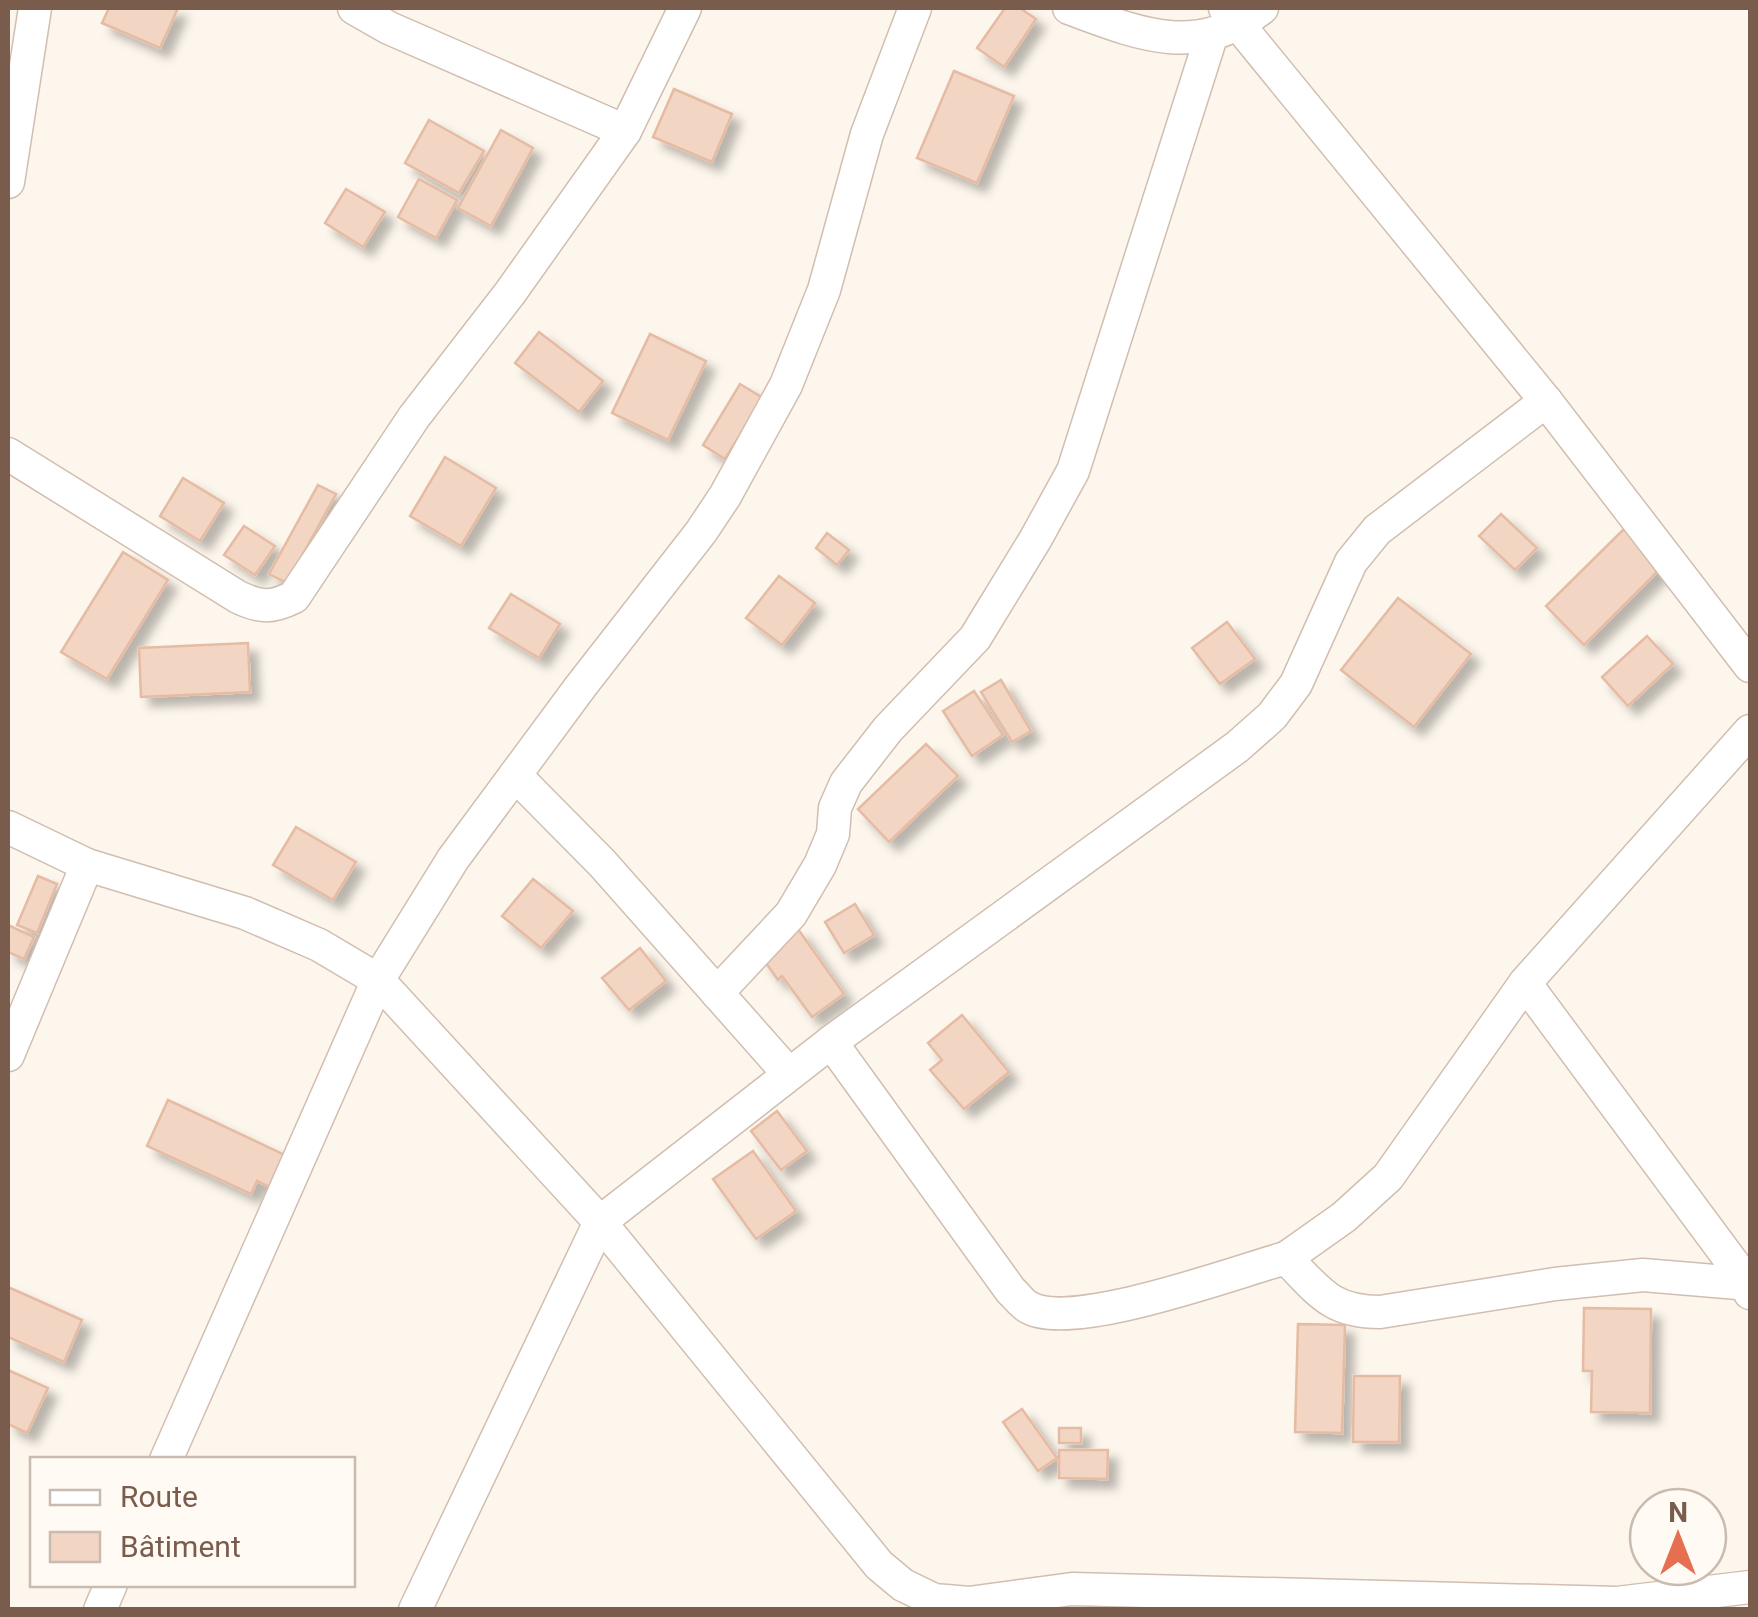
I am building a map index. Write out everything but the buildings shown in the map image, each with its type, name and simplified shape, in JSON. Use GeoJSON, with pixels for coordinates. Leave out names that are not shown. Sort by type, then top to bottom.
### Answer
{"type":"FeatureCollection","features":[{"type":"Feature","properties":{"kind":"street"},"geometry":{"type":"LineString","coordinates":[[8,182],[35,8]]}},
{"type":"Feature","properties":{"kind":"street"},"geometry":{"type":"LineString","coordinates":[[354,8],[406,36],[626,131]]}},
{"type":"Feature","properties":{"kind":"street"},"geometry":{"type":"LineString","coordinates":[[8,454],[256,605],[273,607],[294,596],[414,417],[510,293],[626,131],[685,8]]}},
{"type":"Feature","properties":{"kind":"street"},"geometry":{"type":"LineString","coordinates":[[167,1457],[378,980],[453,859],[701,532],[786,385],[824,290],[867,134],[915,8]]}},
{"type":"Feature","properties":{"kind":"street"},"geometry":{"type":"LineString","coordinates":[[1069,8],[1162,37],[1234,19]]}},
{"type":"Feature","properties":{"kind":"street"},"geometry":{"type":"LineString","coordinates":[[717,993],[791,914],[820,865],[833,834],[835,808],[846,783],[888,729],[975,638],[1073,471],[1234,19]]}},
{"type":"Feature","properties":{"kind":"street"},"geometry":{"type":"LineString","coordinates":[[1234,19],[1546,401],[1750,666]]}},
{"type":"Feature","properties":{"kind":"street"},"geometry":{"type":"LineString","coordinates":[[416,1610],[600,1222],[830,1042],[1222,758],[1272,716],[1296,684],[1351,562],[1377,530],[1546,401]]}},
{"type":"Feature","properties":{"kind":"street"},"geometry":{"type":"LineString","coordinates":[[830,1042],[1011,1290],[1028,1307],[1069,1314],[1098,1312],[1286,1258],[1344,1216],[1388,1177],[1525,983],[1750,731]]}},
{"type":"Feature","properties":{"kind":"street"},"geometry":{"type":"LineString","coordinates":[[515,774],[602,862],[789,1074]]}},
{"type":"Feature","properties":{"kind":"street"},"geometry":{"type":"LineString","coordinates":[[8,827],[87,865],[246,913],[319,944],[378,980],[600,1222],[879,1565],[903,1584],[934,1600],[968,1606],[1072,1589],[1617,1606],[1750,1587]]}},
{"type":"Feature","properties":{"kind":"street"},"geometry":{"type":"LineString","coordinates":[[8,1055],[87,865]]}},
{"type":"Feature","properties":{"kind":"street"},"geometry":{"type":"LineString","coordinates":[[1525,983],[1750,1287]]}},
{"type":"Feature","properties":{"kind":"street"},"geometry":{"type":"LineString","coordinates":[[1286,1258],[1332,1302],[1353,1312],[1380,1312],[1554,1284],[1643,1276],[1750,1287]]}}]}
